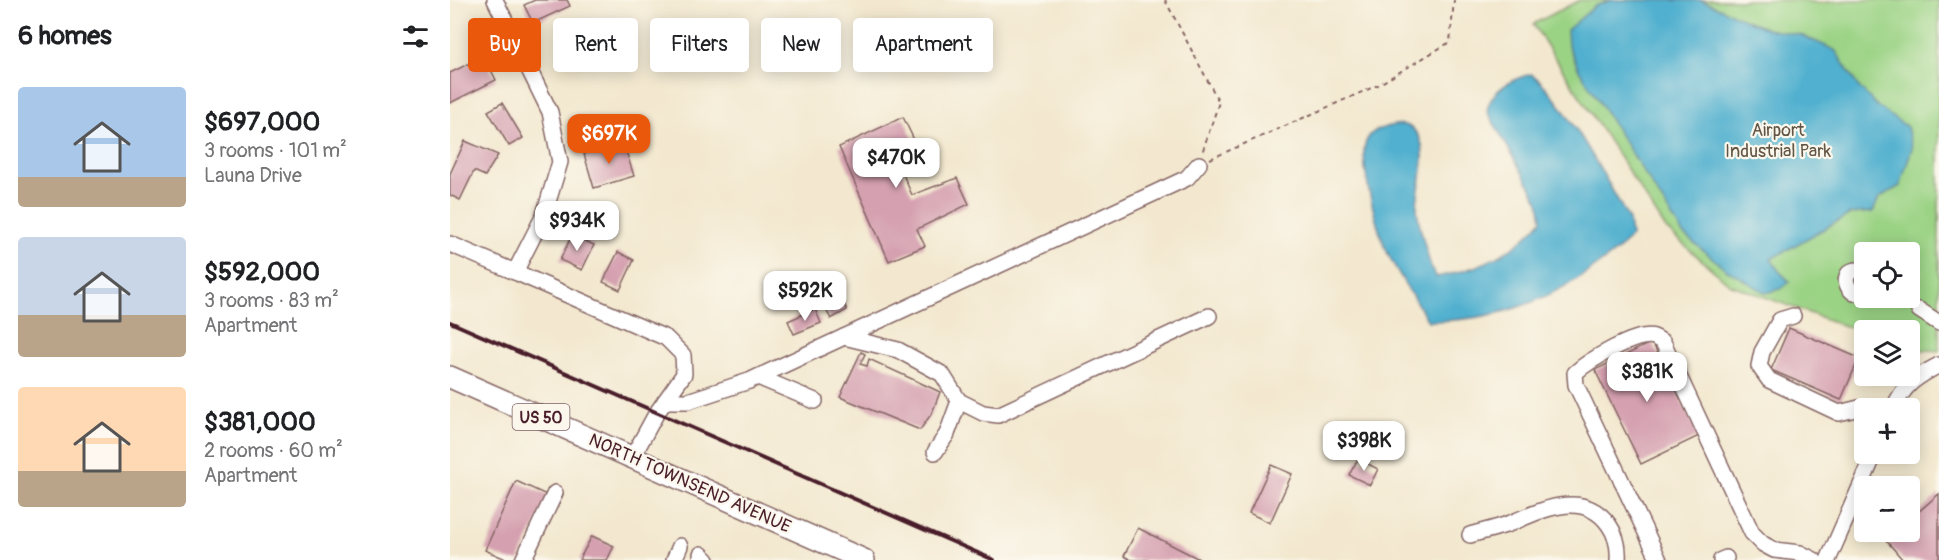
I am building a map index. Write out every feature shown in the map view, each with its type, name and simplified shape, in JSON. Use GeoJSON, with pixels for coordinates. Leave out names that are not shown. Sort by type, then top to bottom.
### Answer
{"type":"FeatureCollection","features":[{"type":"Feature","properties":{"kind":"highway","name":"NORTH TOWNSEND AVENUE"},"geometry":{"type":"LineString","coordinates":[[450,377],[864,560]]}},
{"type":"Feature","properties":{"kind":"street"},"geometry":{"type":"LineString","coordinates":[[495,0],[550,112],[560,162],[544,214],[515,272]]}},
{"type":"Feature","properties":{"kind":"street"},"geometry":{"type":"LineString","coordinates":[[665,401],[688,401],[758,377],[1187,178],[1199,164]]}},
{"type":"Feature","properties":{"kind":"street"},"geometry":{"type":"LineString","coordinates":[[450,244],[666,338],[683,355],[684,374],[665,401],[632,458]]}},
{"type":"Feature","properties":{"kind":"street"},"geometry":{"type":"LineString","coordinates":[[1854,270],[1848,274],[1846,282],[1848,289],[1854,293]]}},
{"type":"Feature","properties":{"kind":"street"},"geometry":{"type":"LineString","coordinates":[[1919,309],[1939,323]]}},
{"type":"Feature","properties":{"kind":"street"},"geometry":{"type":"LineString","coordinates":[[844,337],[898,350],[942,374],[959,401],[983,414],[998,415],[1209,316]]}},
{"type":"Feature","properties":{"kind":"street"},"geometry":{"type":"LineString","coordinates":[[1793,316],[1780,320],[1762,352],[1759,366],[1769,380],[1839,413],[1854,409]]}},
{"type":"Feature","properties":{"kind":"street"},"geometry":{"type":"LineString","coordinates":[[1659,560],[1576,386],[1575,373],[1587,362],[1638,338],[1654,336],[1663,342],[1752,533],[1763,544],[1774,550],[1800,553],[1814,560]]}},
{"type":"Feature","properties":{"kind":"street"},"geometry":{"type":"LineString","coordinates":[[1898,398],[1918,376],[1939,365]]}},
{"type":"Feature","properties":{"kind":"street"},"geometry":{"type":"LineString","coordinates":[[758,377],[815,401]]}},
{"type":"Feature","properties":{"kind":"street"},"geometry":{"type":"LineString","coordinates":[[934,452],[947,434],[959,401]]}},
{"type":"Feature","properties":{"kind":"street"},"geometry":{"type":"LineString","coordinates":[[1828,560],[1870,464]]}},
{"type":"Feature","properties":{"kind":"street"},"geometry":{"type":"LineString","coordinates":[[523,560],[555,493]]}},
{"type":"Feature","properties":{"kind":"street"},"geometry":{"type":"LineString","coordinates":[[1470,536],[1508,524],[1545,508],[1573,505],[1585,507],[1601,516],[1613,530],[1617,542],[1618,560]]}},
{"type":"Feature","properties":{"kind":"path"},"geometry":{"type":"LineString","coordinates":[[1166,0],[1219,102],[1199,164]]}},
{"type":"Feature","properties":{"kind":"path"},"geometry":{"type":"LineString","coordinates":[[1199,164],[1378,85],[1450,42],[1454,0]]}},
{"type":"Feature","properties":{"kind":"green space","name":"Airport Industrial Park"},"geometry":{"type":"Polygon","coordinates":[[[1580,0],[1800,0],[1818,3],[1850,0],[1939,0],[1939,351],[1920,350],[1920,320],[1854,320],[1854,329],[1729,284],[1666,229],[1533,24],[1580,0]]]}},
{"type":"Feature","properties":{"kind":"water","name":"Airport Industrial Park"},"geometry":{"type":"Polygon","coordinates":[[[1611,0],[1701,0],[1767,29],[1801,35],[1835,50],[1858,86],[1877,106],[1907,127],[1912,148],[1900,186],[1879,198],[1873,212],[1850,214],[1771,259],[1790,282],[1780,289],[1766,293],[1727,270],[1683,234],[1579,70],[1568,45],[1567,30],[1595,6],[1611,0]]]}},
{"type":"Feature","properties":{"kind":"water"},"geometry":{"type":"Polygon","coordinates":[[[1531,74],[1542,83],[1569,118],[1629,220],[1631,236],[1615,252],[1577,279],[1537,300],[1495,314],[1428,321],[1388,254],[1380,232],[1366,175],[1364,152],[1367,141],[1374,131],[1394,125],[1406,125],[1415,131],[1423,152],[1417,207],[1424,243],[1433,272],[1436,277],[1480,265],[1520,242],[1542,220],[1539,202],[1487,111],[1497,91],[1531,74]]]}},
{"type":"Feature","properties":{"kind":"building"},"geometry":{"type":"Polygon","coordinates":[[[535,0],[567,0],[570,6],[541,19],[530,18],[524,5],[535,0]]]}},
{"type":"Feature","properties":{"kind":"building"},"geometry":{"type":"Polygon","coordinates":[[[468,64],[468,72],[492,72],[496,80],[450,103],[450,73],[468,64]]]}},
{"type":"Feature","properties":{"kind":"building"},"geometry":{"type":"Polygon","coordinates":[[[502,103],[523,138],[509,146],[488,111],[502,103]]]}},
{"type":"Feature","properties":{"kind":"building"},"geometry":{"type":"Polygon","coordinates":[[[903,117],[916,144],[895,156],[912,195],[957,178],[969,204],[917,229],[925,246],[889,261],[839,147],[903,117]]]}},
{"type":"Feature","properties":{"kind":"building"},"geometry":{"type":"Polygon","coordinates":[[[465,141],[498,155],[485,176],[474,171],[460,200],[450,195],[450,174],[465,141]]]}},
{"type":"Feature","properties":{"kind":"building"},"geometry":{"type":"Polygon","coordinates":[[[623,142],[634,176],[594,188],[584,154],[623,142]]]}},
{"type":"Feature","properties":{"kind":"building"},"geometry":{"type":"Polygon","coordinates":[[[572,235],[594,245],[582,270],[560,260],[572,235]]]}},
{"type":"Feature","properties":{"kind":"building"},"geometry":{"type":"Polygon","coordinates":[[[618,252],[634,260],[620,290],[603,282],[618,252]]]}},
{"type":"Feature","properties":{"kind":"building"},"geometry":{"type":"Polygon","coordinates":[[[839,294],[847,310],[831,319],[822,302],[839,294]]]}},
{"type":"Feature","properties":{"kind":"building"},"geometry":{"type":"Polygon","coordinates":[[[815,309],[821,323],[794,334],[788,321],[815,309]]]}},
{"type":"Feature","properties":{"kind":"building"},"geometry":{"type":"Polygon","coordinates":[[[1789,328],[1854,356],[1854,370],[1841,400],[1771,370],[1789,328]]]}},
{"type":"Feature","properties":{"kind":"building"},"geometry":{"type":"Polygon","coordinates":[[[1652,342],[1699,436],[1641,464],[1595,370],[1652,342]]]}},
{"type":"Feature","properties":{"kind":"building"},"geometry":{"type":"Polygon","coordinates":[[[861,352],[865,354],[860,364],[867,366],[869,359],[940,392],[932,413],[920,430],[840,397],[861,352]]]}},
{"type":"Feature","properties":{"kind":"building"},"geometry":{"type":"Polygon","coordinates":[[[1358,459],[1378,469],[1370,485],[1349,475],[1358,459]]]}},
{"type":"Feature","properties":{"kind":"building"},"geometry":{"type":"Polygon","coordinates":[[[1271,465],[1292,474],[1270,523],[1249,513],[1271,465]]]}},
{"type":"Feature","properties":{"kind":"building"},"geometry":{"type":"Polygon","coordinates":[[[516,481],[549,496],[519,560],[508,560],[485,550],[516,481]]]}},
{"type":"Feature","properties":{"kind":"building"},"geometry":{"type":"Polygon","coordinates":[[[1939,494],[1939,560],[1903,560],[1888,542],[1920,542],[1920,510],[1939,494]]]}},
{"type":"Feature","properties":{"kind":"building"},"geometry":{"type":"Polygon","coordinates":[[[1138,528],[1201,560],[1131,560],[1124,556],[1138,528]]]}},
{"type":"Feature","properties":{"kind":"building"},"geometry":{"type":"Polygon","coordinates":[[[592,536],[614,546],[607,560],[579,560],[592,536]]]}},
{"type":"Feature","properties":{"kind":"railway"},"geometry":{"type":"LineString","coordinates":[[450,322],[994,560]]}}]}
